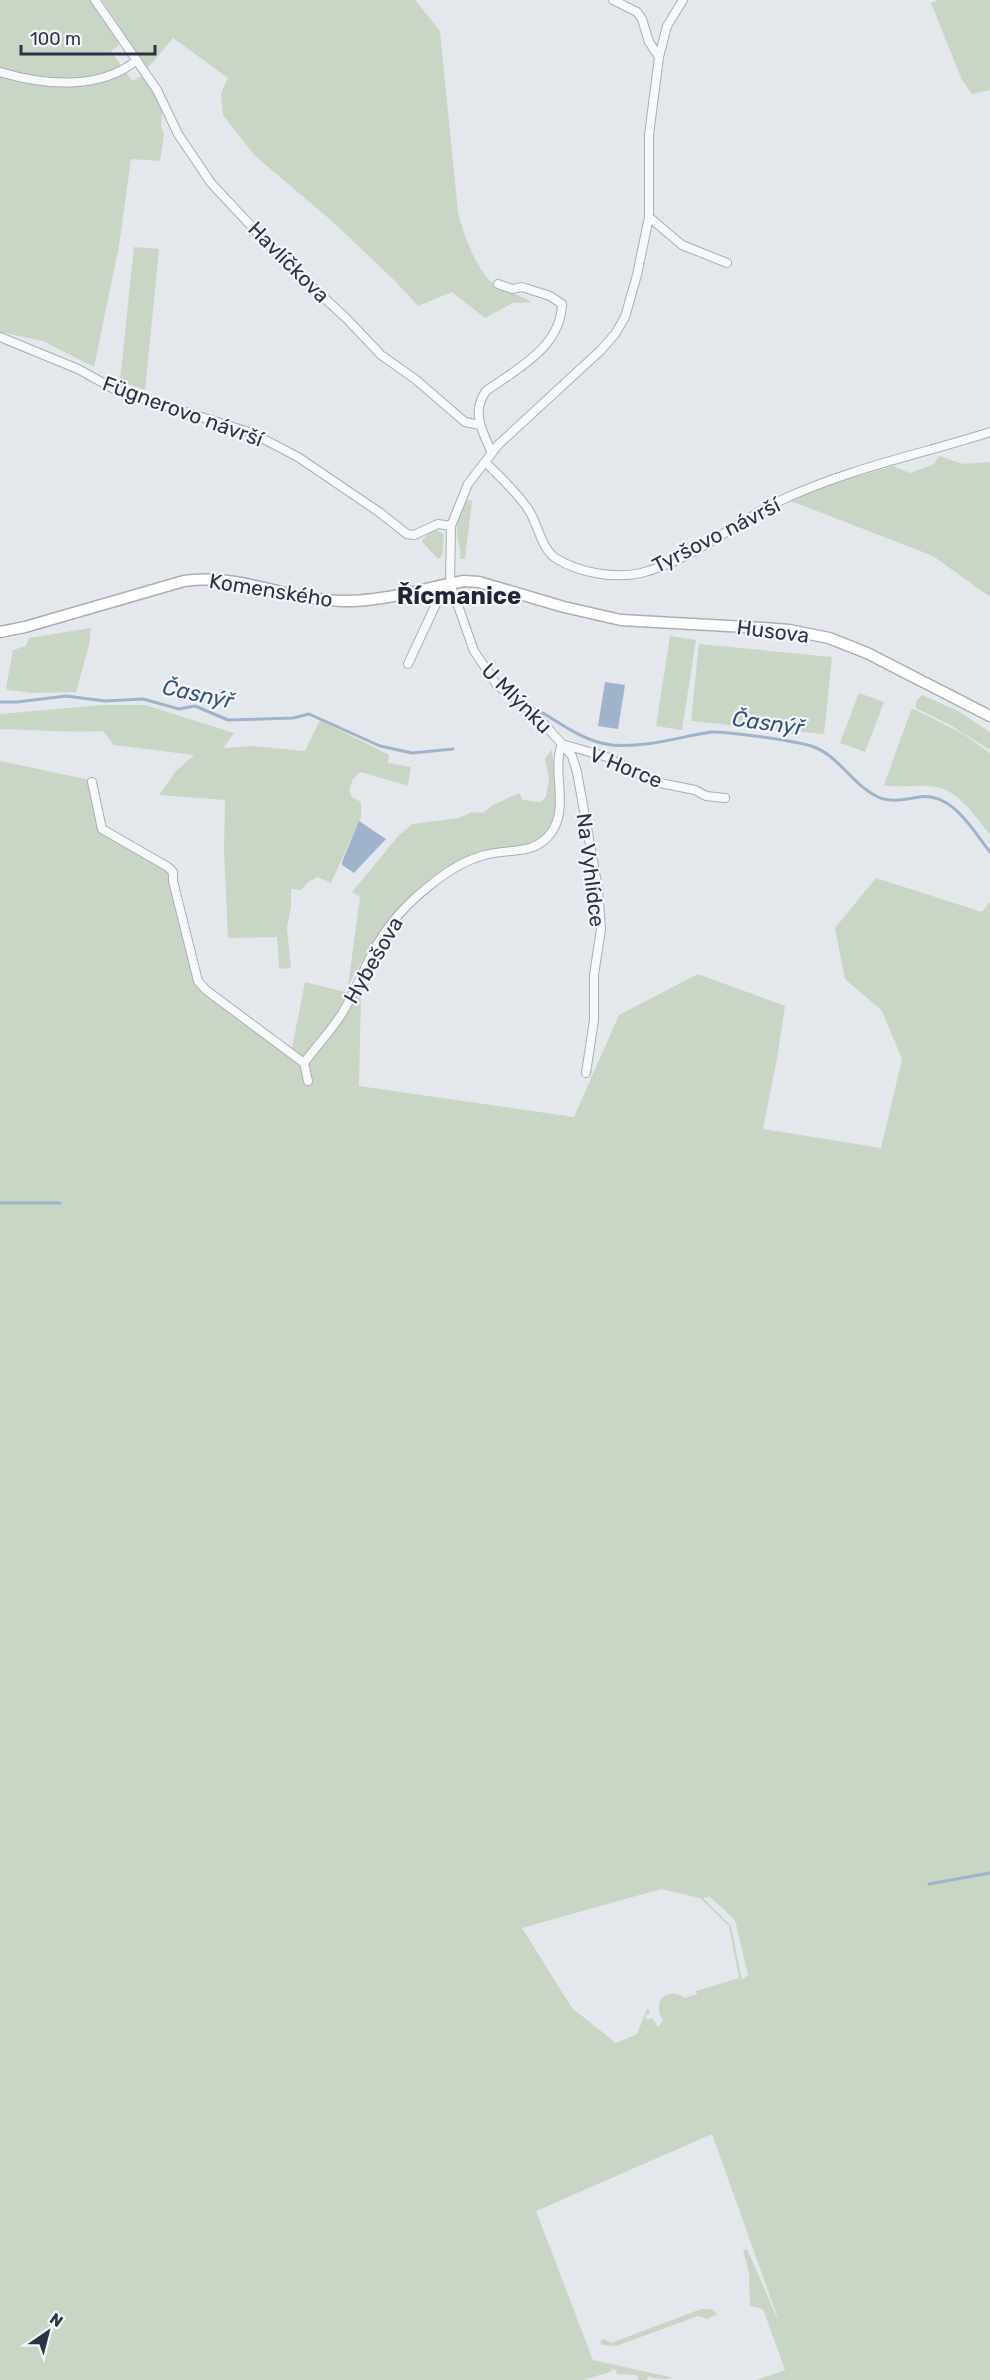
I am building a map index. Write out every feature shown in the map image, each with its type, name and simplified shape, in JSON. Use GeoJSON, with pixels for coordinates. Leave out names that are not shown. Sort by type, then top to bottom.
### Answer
{"type":"FeatureCollection","features":[{"type":"Feature","properties":{"kind":"main road","name":"Komenského"},"geometry":{"type":"LineString","coordinates":[[0,632],[197,579],[216,579],[312,598],[342,601],[368,600],[444,584]]}},
{"type":"Feature","properties":{"kind":"main road","name":"Husova"},"geometry":{"type":"LineString","coordinates":[[444,584],[464,581],[479,582],[540,601],[621,620],[789,630],[829,638],[867,653],[990,716]]}},
{"type":"Feature","properties":{"kind":"street","name":"Havlíčkova"},"geometry":{"type":"LineString","coordinates":[[95,0],[158,90],[178,134],[212,183],[281,258],[347,319],[381,355],[415,379],[465,422],[480,425]]}},
{"type":"Feature","properties":{"kind":"street"},"geometry":{"type":"LineString","coordinates":[[613,0],[636,12],[642,19],[649,42],[659,57]]}},
{"type":"Feature","properties":{"kind":"street"},"geometry":{"type":"LineString","coordinates":[[408,664],[444,584],[452,526],[468,484],[492,453],[602,350],[625,317],[649,217],[649,135],[659,57],[667,26],[683,0]]}},
{"type":"Feature","properties":{"kind":"street"},"geometry":{"type":"LineString","coordinates":[[0,72],[41,81],[81,82],[105,78],[125,70],[137,60]]}},
{"type":"Feature","properties":{"kind":"street"},"geometry":{"type":"LineString","coordinates":[[649,217],[682,245],[727,263]]}},
{"type":"Feature","properties":{"kind":"street"},"geometry":{"type":"LineString","coordinates":[[492,453],[480,425],[477,409],[481,398],[486,391],[538,353],[556,330],[562,312],[562,304],[549,296],[522,287],[512,289],[498,284]]}},
{"type":"Feature","properties":{"kind":"street","name":"Fügnerovo návrší"},"geometry":{"type":"LineString","coordinates":[[0,337],[78,369],[116,390],[252,433],[318,470],[407,534],[414,535],[438,524],[452,526]]}},
{"type":"Feature","properties":{"kind":"street","name":"Tyršovo návrší"},"geometry":{"type":"LineString","coordinates":[[485,462],[506,481],[528,509],[554,558],[568,565],[609,575],[626,575],[640,573],[669,563],[785,498],[837,477],[990,432]]}},
{"type":"Feature","properties":{"kind":"street","name":"U Mlýnku"},"geometry":{"type":"LineString","coordinates":[[444,584],[469,643],[497,685],[535,714],[562,744]]}},
{"type":"Feature","properties":{"kind":"street","name":"V Horce"},"geometry":{"type":"LineString","coordinates":[[562,744],[607,757],[655,782],[695,790],[706,796],[725,798]]}},
{"type":"Feature","properties":{"kind":"street","name":"Hybešova"},"geometry":{"type":"LineString","coordinates":[[304,1063],[342,1014],[378,943],[400,911],[430,885],[466,863],[486,854],[529,850],[547,838],[554,830],[560,807],[558,757],[562,744]]}},
{"type":"Feature","properties":{"kind":"street","name":"Na Vyhlídce"},"geometry":{"type":"LineString","coordinates":[[562,744],[572,756],[581,788],[601,929],[594,975],[594,1020],[586,1072]]}},
{"type":"Feature","properties":{"kind":"street"},"geometry":{"type":"LineString","coordinates":[[92,782],[102,829],[173,872],[173,881],[198,981],[206,990],[304,1063],[308,1081]]}},
{"type":"Feature","properties":{"kind":"green space"},"geometry":{"type":"Polygon","coordinates":[[[0,0],[92,0],[118,39],[118,46],[111,51],[132,81],[139,77],[147,78],[163,106],[161,127],[164,133],[160,161],[131,159],[119,246],[94,367],[43,341],[0,332],[0,0]]]}},
{"type":"Feature","properties":{"kind":"green space"},"geometry":{"type":"Polygon","coordinates":[[[102,0],[415,0],[440,31],[458,212],[468,242],[478,264],[490,281],[532,302],[513,303],[485,318],[452,292],[418,306],[332,221],[255,156],[223,115],[221,94],[228,78],[173,38],[149,67],[146,67],[102,0]]]}},
{"type":"Feature","properties":{"kind":"green space"},"geometry":{"type":"Polygon","coordinates":[[[938,0],[990,0],[990,90],[972,94],[962,80],[931,3],[938,0]]]}},
{"type":"Feature","properties":{"kind":"green space"},"geometry":{"type":"Polygon","coordinates":[[[134,247],[159,249],[145,390],[120,381],[134,247]]]}},
{"type":"Feature","properties":{"kind":"green space"},"geometry":{"type":"Polygon","coordinates":[[[939,456],[963,464],[990,462],[990,597],[933,556],[791,501],[825,486],[893,466],[910,473],[934,464],[939,456]]]}},
{"type":"Feature","properties":{"kind":"green space"},"geometry":{"type":"Polygon","coordinates":[[[466,499],[472,501],[465,559],[460,559],[457,525],[466,499]]]}},
{"type":"Feature","properties":{"kind":"green space"},"geometry":{"type":"Polygon","coordinates":[[[436,530],[444,534],[442,556],[438,559],[422,540],[430,532],[436,530]]]}},
{"type":"Feature","properties":{"kind":"green space"},"geometry":{"type":"Polygon","coordinates":[[[91,628],[89,645],[76,692],[34,693],[6,688],[13,650],[26,646],[29,638],[91,628]]]}},
{"type":"Feature","properties":{"kind":"green space"},"geometry":{"type":"Polygon","coordinates":[[[670,636],[696,640],[682,730],[656,726],[670,636]]]}},
{"type":"Feature","properties":{"kind":"green space"},"geometry":{"type":"Polygon","coordinates":[[[699,644],[832,657],[824,734],[691,721],[699,644]]]}},
{"type":"Feature","properties":{"kind":"green space"},"geometry":{"type":"Polygon","coordinates":[[[859,693],[884,702],[865,752],[840,743],[859,693]]]}},
{"type":"Feature","properties":{"kind":"green space"},"geometry":{"type":"Polygon","coordinates":[[[922,695],[958,711],[990,732],[990,750],[950,725],[916,708],[916,701],[922,695]]]}},
{"type":"Feature","properties":{"kind":"green space"},"geometry":{"type":"Polygon","coordinates":[[[103,705],[145,705],[234,733],[223,748],[252,746],[305,751],[320,720],[389,755],[388,763],[411,767],[408,786],[361,772],[353,779],[349,790],[352,797],[361,802],[361,817],[331,883],[318,877],[308,882],[301,890],[291,889],[287,928],[291,968],[279,969],[277,937],[228,938],[224,850],[225,800],[159,795],[176,771],[194,755],[114,745],[103,731],[0,729],[0,714],[103,705]]]}},
{"type":"Feature","properties":{"kind":"green space"},"geometry":{"type":"Polygon","coordinates":[[[914,709],[963,734],[990,753],[990,834],[964,803],[948,791],[928,786],[884,785],[911,710],[914,709]]]}},
{"type":"Feature","properties":{"kind":"green space"},"geometry":{"type":"Polygon","coordinates":[[[552,750],[556,789],[555,810],[553,819],[543,835],[527,844],[479,852],[431,878],[417,889],[394,914],[348,986],[360,897],[352,892],[400,834],[398,831],[401,834],[412,824],[459,818],[472,812],[483,813],[493,805],[519,793],[523,800],[540,802],[546,797],[549,778],[545,758],[552,750]]]}},
{"type":"Feature","properties":{"kind":"green space"},"geometry":{"type":"Polygon","coordinates":[[[0,761],[90,780],[98,829],[168,872],[197,987],[288,1056],[291,1053],[305,982],[361,996],[359,1086],[574,1117],[619,1015],[698,974],[785,1006],[763,1129],[881,1148],[902,1059],[882,1011],[845,979],[835,928],[876,878],[982,912],[990,902],[990,2380],[756,2380],[785,2370],[763,2309],[750,2306],[749,2273],[743,2250],[747,2249],[781,2327],[712,2134],[536,2211],[593,2360],[674,2378],[661,2379],[649,2376],[646,2380],[639,2380],[637,2375],[617,2374],[616,2370],[612,2369],[610,2372],[583,2380],[0,2380],[0,761]],[[661,1889],[522,1928],[572,2008],[616,2043],[637,2034],[648,2007],[650,2013],[645,2016],[647,2020],[652,2018],[658,2027],[663,2021],[659,2011],[660,2002],[665,1996],[677,1994],[685,1998],[697,1994],[696,1991],[739,1978],[729,1926],[700,1898],[661,1889]],[[710,1897],[703,1898],[731,1926],[742,1980],[748,1975],[735,1920],[710,1897]]]}},
{"type":"Feature","properties":{"kind":"green space"},"geometry":{"type":"Polygon","coordinates":[[[701,2309],[710,2309],[718,2314],[707,2319],[698,2316],[616,2346],[602,2345],[600,2341],[604,2339],[611,2343],[701,2309]]]}},
{"type":"Feature","properties":{"kind":"water"},"geometry":{"type":"Polygon","coordinates":[[[605,682],[625,685],[618,729],[598,726],[605,682]]]}},
{"type":"Feature","properties":{"kind":"water"},"geometry":{"type":"Polygon","coordinates":[[[359,821],[386,839],[354,873],[342,865],[342,862],[359,821]]]}},
{"type":"Feature","properties":{"kind":"waterway","name":"Časnýř"},"geometry":{"type":"LineString","coordinates":[[0,702],[66,696],[105,701],[143,699],[179,709],[195,706],[228,720],[293,718],[309,714],[380,746],[412,753],[453,749]]}},
{"type":"Feature","properties":{"kind":"waterway","name":"Časnýř"},"geometry":{"type":"LineString","coordinates":[[543,713],[584,737],[612,745],[650,744],[711,732],[761,737],[811,746],[821,750],[837,762],[860,785],[878,797],[893,800],[931,797],[941,800],[960,814],[990,852]]}},
{"type":"Feature","properties":{"kind":"waterway"},"geometry":{"type":"LineString","coordinates":[[0,1203],[60,1203]]}},
{"type":"Feature","properties":{"kind":"waterway"},"geometry":{"type":"LineString","coordinates":[[929,1884],[990,1873]]}},
{"type":"Feature","properties":{"kind":"district","name":"Řícmanice"},"geometry":{"type":"Point","coordinates":[459,596]}}]}
